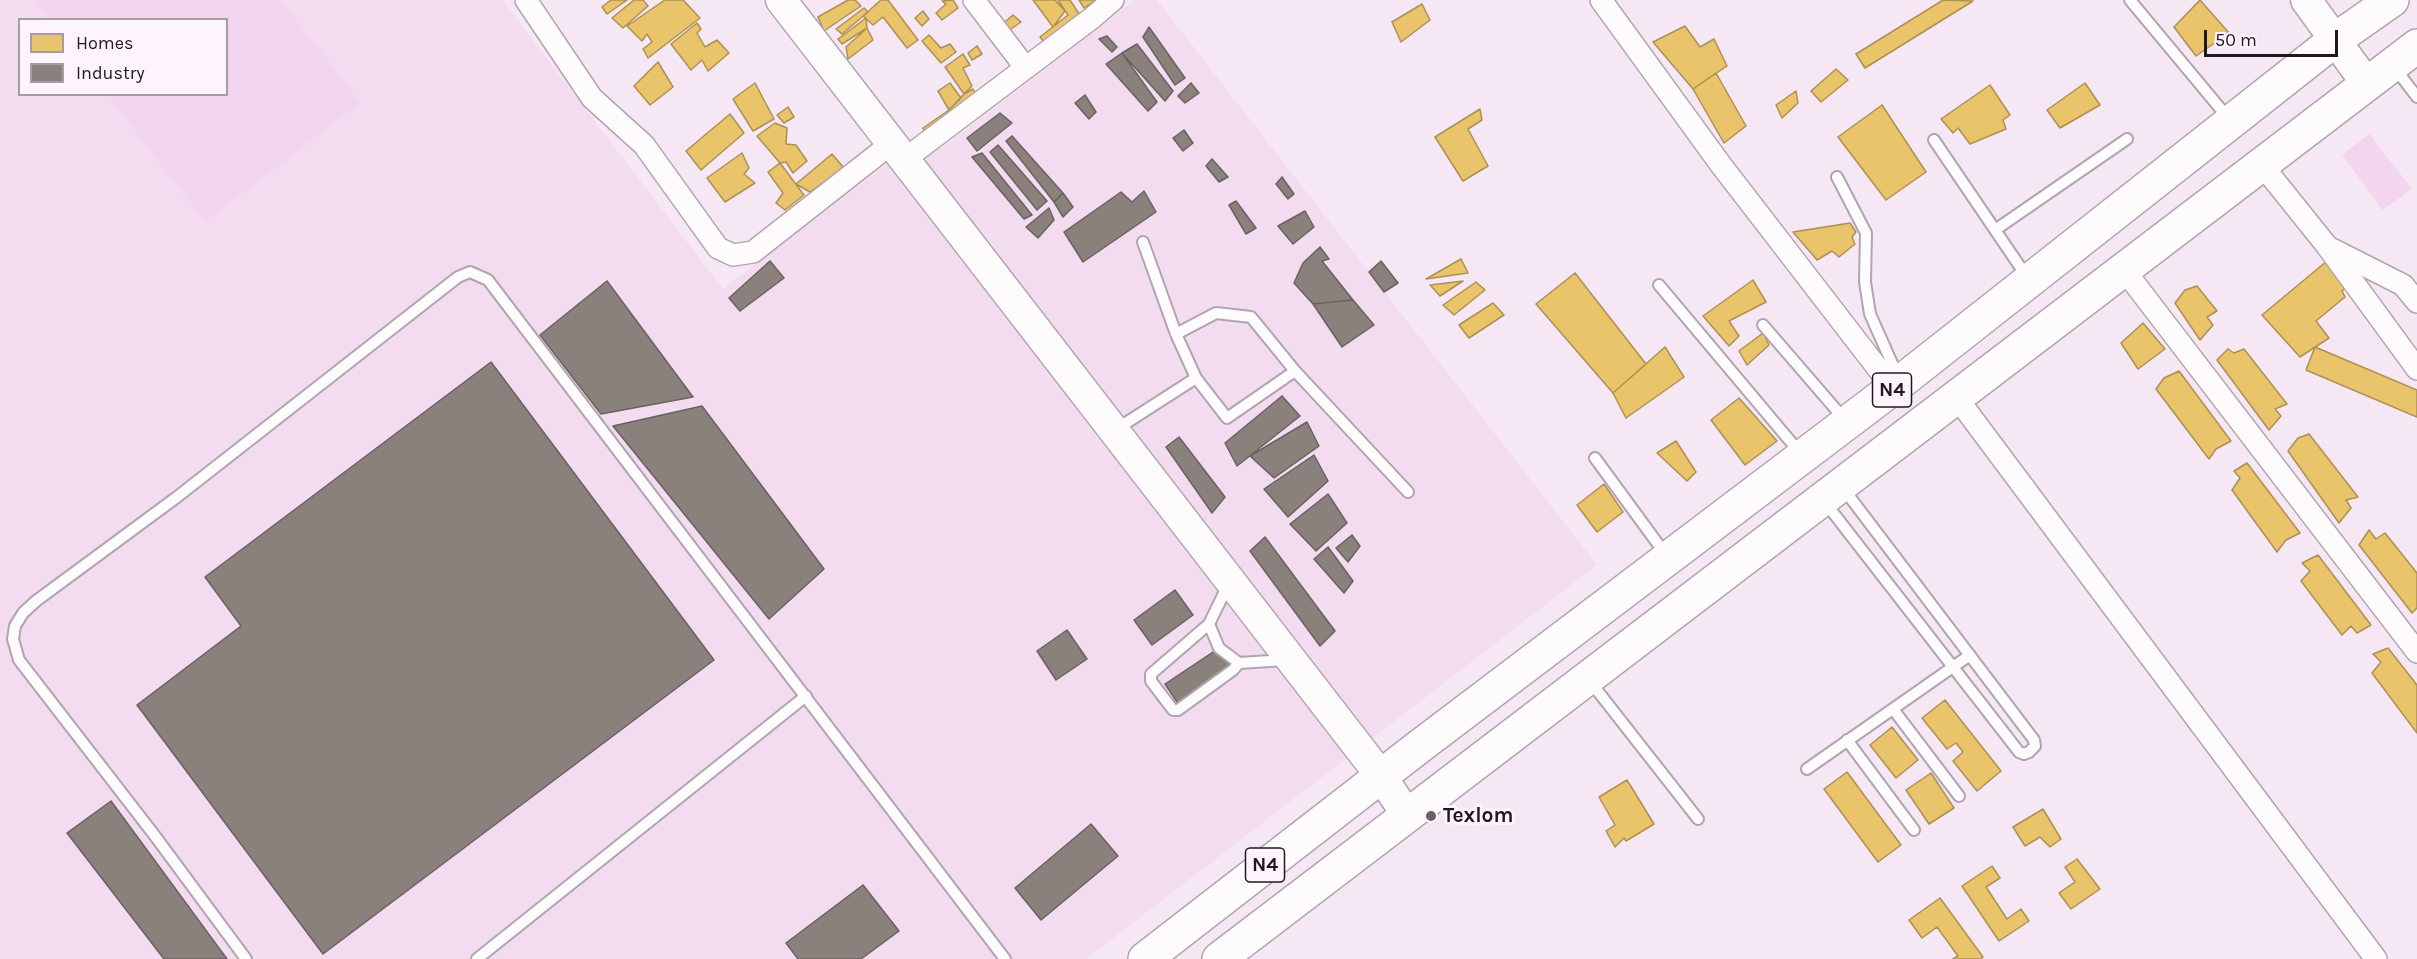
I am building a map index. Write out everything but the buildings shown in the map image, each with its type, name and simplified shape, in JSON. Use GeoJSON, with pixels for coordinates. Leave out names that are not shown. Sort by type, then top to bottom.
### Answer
{"type":"FeatureCollection","features":[{"type":"Feature","properties":{"kind":"highway","name":"N4"},"geometry":{"type":"LineString","coordinates":[[1145,959],[1381,776],[1897,386],[2029,279],[2335,40],[2392,0]]}},
{"type":"Feature","properties":{"kind":"highway","name":"N4"},"geometry":{"type":"LineString","coordinates":[[1219,959],[2125,271],[2392,65]]}},
{"type":"Feature","properties":{"kind":"street"},"geometry":{"type":"LineString","coordinates":[[526,0],[592,98],[644,145],[718,248],[734,255],[753,252],[898,151],[1025,67],[1113,0]]}},
{"type":"Feature","properties":{"kind":"street"},"geometry":{"type":"LineString","coordinates":[[780,0],[1292,660],[1381,776],[1407,815]]}},
{"type":"Feature","properties":{"kind":"street"},"geometry":{"type":"LineString","coordinates":[[974,0],[1025,67]]}},
{"type":"Feature","properties":{"kind":"street"},"geometry":{"type":"LineString","coordinates":[[1601,0],[1721,165],[1897,386]]}},
{"type":"Feature","properties":{"kind":"street"},"geometry":{"type":"LineString","coordinates":[[2306,0],[2335,40],[2392,65]]}},
{"type":"Feature","properties":{"kind":"street"},"geometry":{"type":"LineString","coordinates":[[2262,165],[2327,246],[2417,369]]}},
{"type":"Feature","properties":{"kind":"street"},"geometry":{"type":"LineString","coordinates":[[2327,246],[2403,285],[2417,302]]}},
{"type":"Feature","properties":{"kind":"street"},"geometry":{"type":"LineString","coordinates":[[2125,271],[2417,652]]}},
{"type":"Feature","properties":{"kind":"street"},"geometry":{"type":"LineString","coordinates":[[1957,398],[2376,959]]}},
{"type":"Feature","properties":{"kind":"lane"},"geometry":{"type":"LineString","coordinates":[[2130,0],[2231,122]]}},
{"type":"Feature","properties":{"kind":"lane"},"geometry":{"type":"LineString","coordinates":[[2392,65],[2417,97]]}},
{"type":"Feature","properties":{"kind":"lane"},"geometry":{"type":"LineString","coordinates":[[1995,230],[2127,139]]}},
{"type":"Feature","properties":{"kind":"lane"},"geometry":{"type":"LineString","coordinates":[[1934,140],[2029,279]]}},
{"type":"Feature","properties":{"kind":"lane"},"geometry":{"type":"LineString","coordinates":[[1837,177],[1866,234],[1865,282],[1870,314],[1897,386]]}},
{"type":"Feature","properties":{"kind":"lane"},"geometry":{"type":"LineString","coordinates":[[1143,242],[1176,334],[1196,378],[1227,418],[1295,371]]}},
{"type":"Feature","properties":{"kind":"lane"},"geometry":{"type":"LineString","coordinates":[[246,959],[155,836],[19,660],[13,639],[15,626],[23,613],[36,601],[186,490],[458,277],[470,272],[488,280],[1005,959]]}},
{"type":"Feature","properties":{"kind":"lane"},"geometry":{"type":"LineString","coordinates":[[1659,285],[1803,456]]}},
{"type":"Feature","properties":{"kind":"lane"},"geometry":{"type":"LineString","coordinates":[[1176,334],[1216,313],[1251,317],[1295,371],[1408,492]]}},
{"type":"Feature","properties":{"kind":"lane"},"geometry":{"type":"LineString","coordinates":[[1763,325],[1847,423]]}},
{"type":"Feature","properties":{"kind":"lane"},"geometry":{"type":"LineString","coordinates":[[1114,430],[1196,378]]}},
{"type":"Feature","properties":{"kind":"lane"},"geometry":{"type":"LineString","coordinates":[[1595,458],[1668,558]]}},
{"type":"Feature","properties":{"kind":"lane"},"geometry":{"type":"LineString","coordinates":[[1832,493],[1970,655],[2034,740],[2035,746],[2029,752],[2024,754],[2019,752],[1953,667],[1832,493]]}},
{"type":"Feature","properties":{"kind":"lane"},"geometry":{"type":"LineString","coordinates":[[1230,580],[1209,624],[1151,674],[1151,681],[1173,710],[1178,710],[1233,670],[1239,663]]}},
{"type":"Feature","properties":{"kind":"lane"},"geometry":{"type":"LineString","coordinates":[[1209,624],[1220,648],[1239,663],[1292,660]]}},
{"type":"Feature","properties":{"kind":"lane"},"geometry":{"type":"LineString","coordinates":[[1807,769],[1970,655]]}},
{"type":"Feature","properties":{"kind":"lane"},"geometry":{"type":"LineString","coordinates":[[1587,678],[1698,819]]}},
{"type":"Feature","properties":{"kind":"lane"},"geometry":{"type":"LineString","coordinates":[[477,959],[806,696]]}},
{"type":"Feature","properties":{"kind":"lane"},"geometry":{"type":"LineString","coordinates":[[1893,709],[1959,796]]}},
{"type":"Feature","properties":{"kind":"lane"},"geometry":{"type":"LineString","coordinates":[[1847,740],[1914,830]]}},
{"type":"Feature","properties":{"kind":"shaded area"},"geometry":{"type":"Polygon","coordinates":[[[0,0],[502,0],[723,289],[891,161],[944,147],[1135,0],[1157,0],[1597,565],[1086,959],[0,959],[0,0]]]}},
{"type":"Feature","properties":{"kind":"shaded area"},"geometry":{"type":"Polygon","coordinates":[[[36,0],[281,0],[360,103],[205,222],[109,96],[228,96],[228,18],[49,18],[36,0]]]}},
{"type":"Feature","properties":{"kind":"shaded area"},"geometry":{"type":"Polygon","coordinates":[[[2369,134],[2412,189],[2383,210],[2342,155],[2369,134]]]}},
{"type":"Feature","properties":{"kind":"place","name":"Texlom"},"geometry":{"type":"Point","coordinates":[1431,816]}}]}
